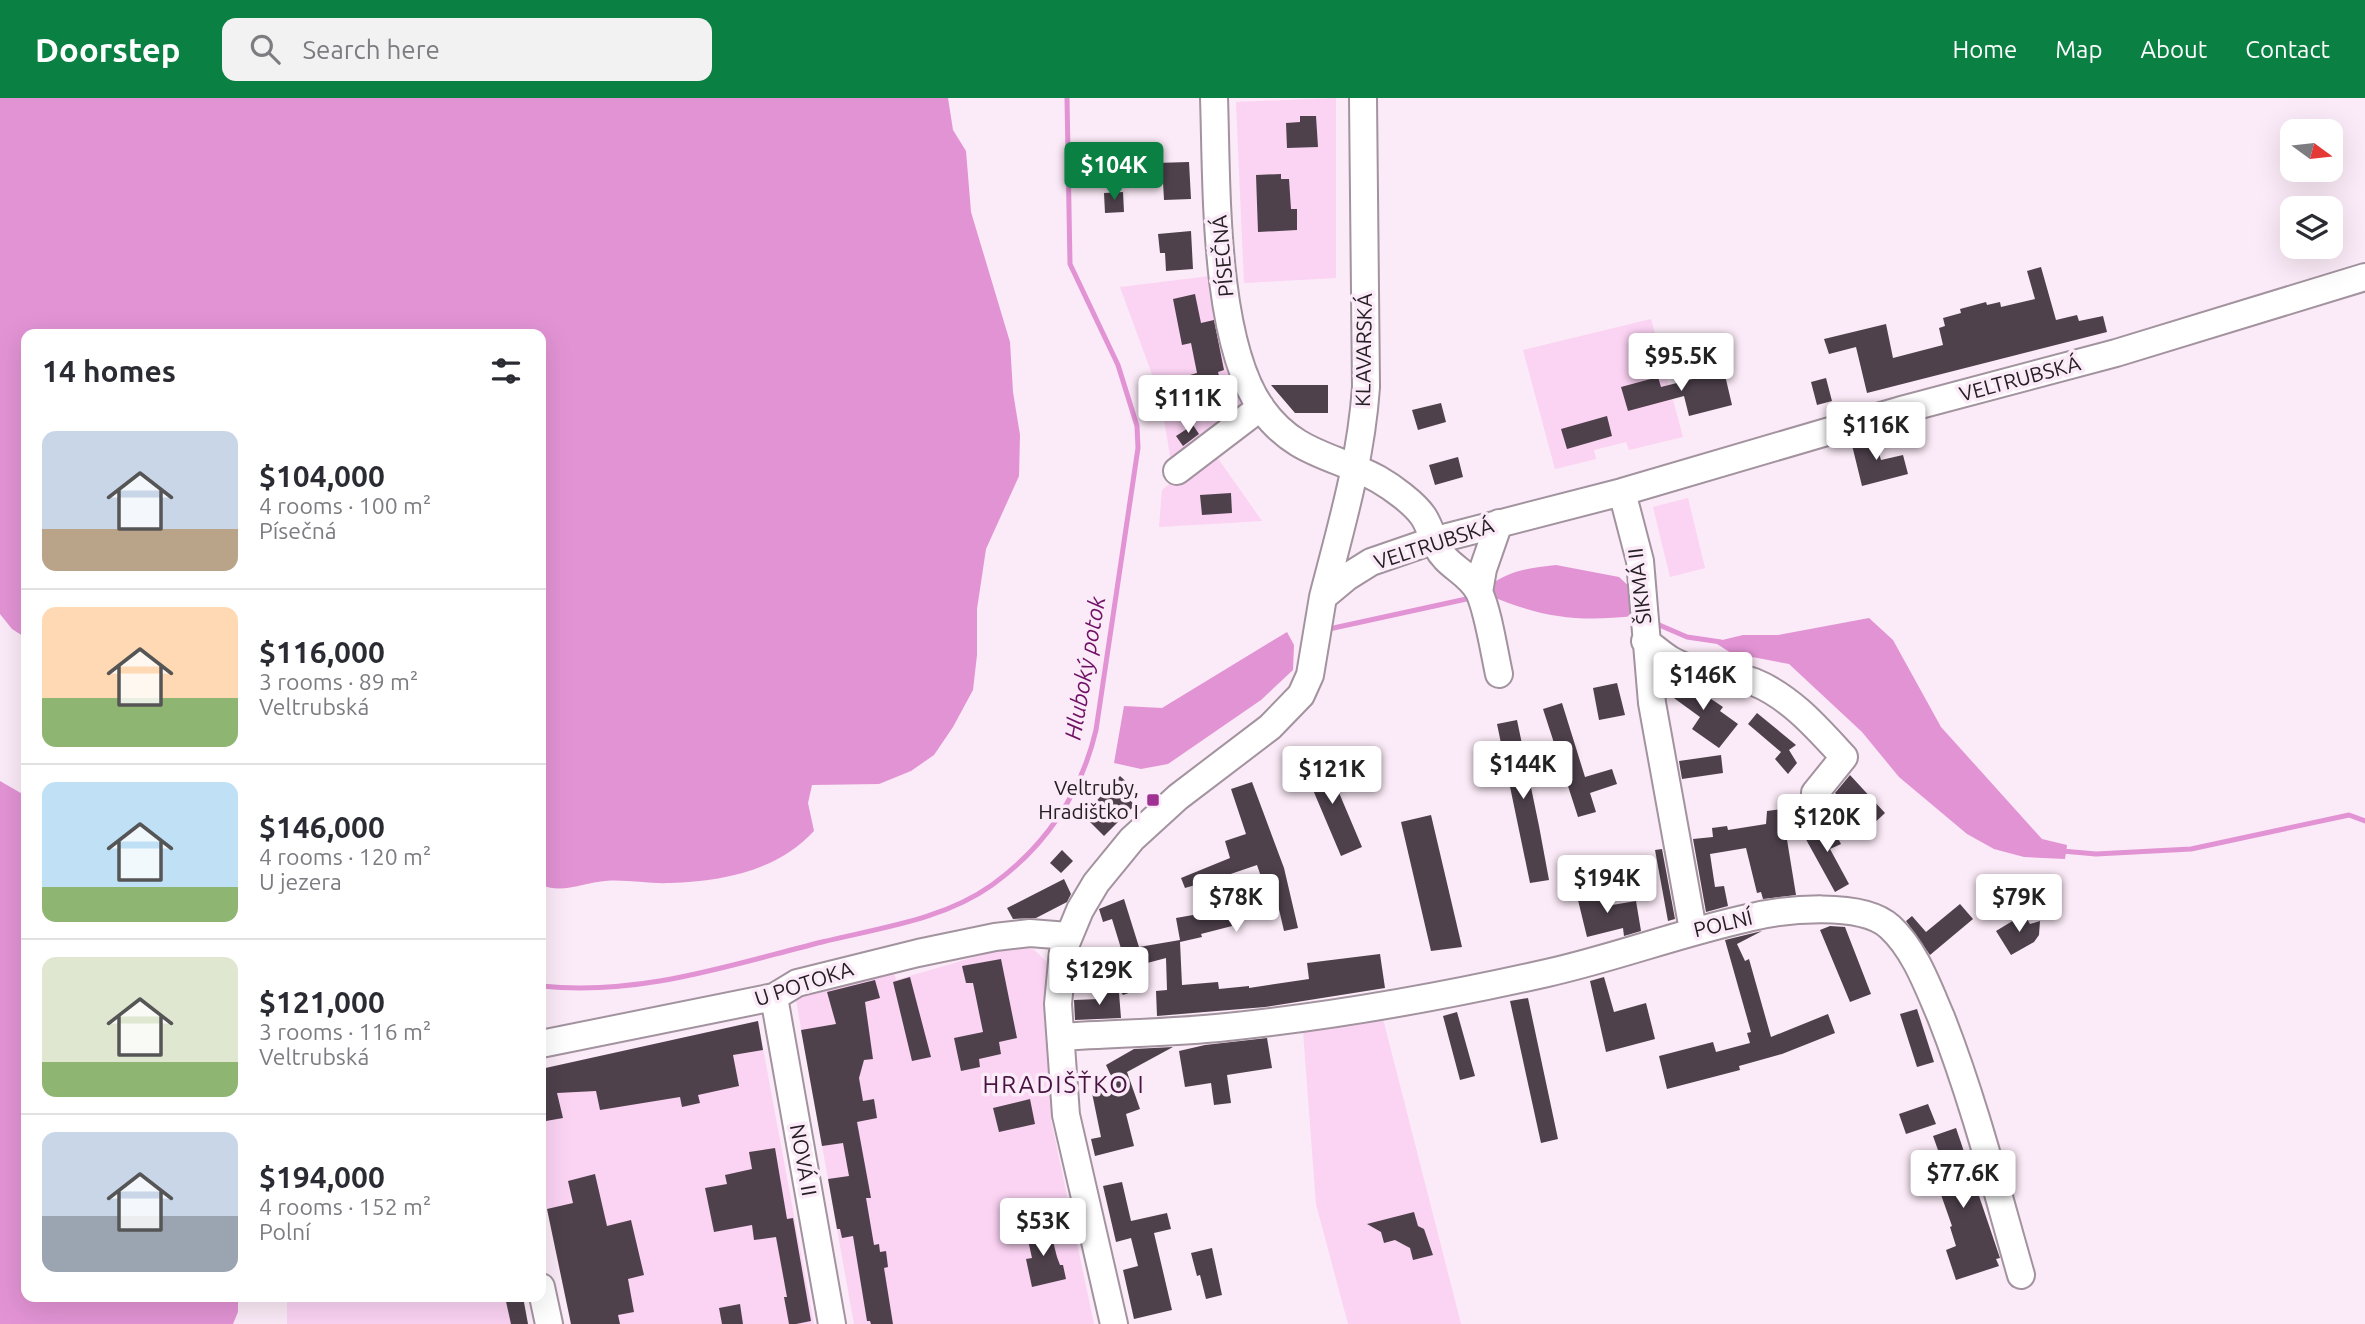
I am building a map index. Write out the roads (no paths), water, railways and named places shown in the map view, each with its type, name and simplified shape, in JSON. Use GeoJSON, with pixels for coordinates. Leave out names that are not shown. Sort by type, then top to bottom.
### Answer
{"type":"FeatureCollection","features":[{"type":"Feature","properties":{"kind":"street","name":"PÍSEČNÁ"},"geometry":{"type":"LineString","coordinates":[[1214,98],[1221,256],[1227,308],[1247,379],[1261,407],[1280,431],[1308,449],[1378,479],[1423,517],[1432,541],[1445,559],[1465,574],[1479,592]]}},
{"type":"Feature","properties":{"kind":"street","name":"KLAVARSKÁ"},"geometry":{"type":"LineString","coordinates":[[1323,597],[1356,471],[1366,387],[1363,98]]}},
{"type":"Feature","properties":{"kind":"street","name":"VELTRUBSKÁ"},"geometry":{"type":"LineString","coordinates":[[1323,597],[1371,562],[1432,541],[1622,492],[1905,409],[2116,353],[2365,277]]}},
{"type":"Feature","properties":{"kind":"street"},"geometry":{"type":"LineString","coordinates":[[1177,471],[1261,407]]}},
{"type":"Feature","properties":{"kind":"street","name":"ŠIKMÁ II"},"geometry":{"type":"LineString","coordinates":[[1622,492],[1640,561],[1652,703],[1693,930]]}},
{"type":"Feature","properties":{"kind":"street"},"geometry":{"type":"LineString","coordinates":[[1499,523],[1483,569],[1479,592],[1499,674]]}},
{"type":"Feature","properties":{"kind":"street"},"geometry":{"type":"LineString","coordinates":[[1114,1324],[1066,1115],[1059,975],[1068,936],[1096,884],[1132,839],[1178,797],[1270,727],[1301,695],[1310,675],[1323,597]]}},
{"type":"Feature","properties":{"kind":"street"},"geometry":{"type":"LineString","coordinates":[[1646,641],[1672,661],[1701,671],[1755,682],[1801,712],[1844,757],[1815,793]]}},
{"type":"Feature","properties":{"kind":"street","name":"POLNÍ"},"geometry":{"type":"LineString","coordinates":[[1061,1037],[1224,1027],[1379,1008],[1550,972],[1693,930],[1757,916],[1849,909],[1868,914],[1888,925],[1916,963],[1961,1069],[2021,1275]]}},
{"type":"Feature","properties":{"kind":"street","name":"U POTOKA"},"geometry":{"type":"LineString","coordinates":[[546,1043],[774,997],[797,983],[856,966],[995,937],[1030,933],[1068,936]]}},
{"type":"Feature","properties":{"kind":"street","name":"NOVÁ II"},"geometry":{"type":"LineString","coordinates":[[774,997],[832,1324]]}},
{"type":"Feature","properties":{"kind":"street"},"geometry":{"type":"LineString","coordinates":[[544,1302],[549,1324]]}},
{"type":"Feature","properties":{"kind":"waterway","name":"Hluboký potok"},"geometry":{"type":"LineString","coordinates":[[546,986],[614,987],[683,977],[932,915],[973,897],[1011,870],[1044,836],[1070,797],[1081,776],[1096,730],[1138,448],[1137,426],[1118,365],[1070,264],[1067,98]]}},
{"type":"Feature","properties":{"kind":"waterway"},"geometry":{"type":"LineString","coordinates":[[1329,629],[1471,598]]}},
{"type":"Feature","properties":{"kind":"waterway"},"geometry":{"type":"LineString","coordinates":[[1657,624],[1687,637],[1721,642]]}},
{"type":"Feature","properties":{"kind":"waterway"},"geometry":{"type":"LineString","coordinates":[[2062,851],[2096,854],[2191,849],[2349,815],[2365,821]]}},
{"type":"Feature","properties":{"kind":"place","name":"Veltruby, Hradištko I"},"geometry":{"type":"Point","coordinates":[1153,800]}},
{"type":"Feature","properties":{"kind":"district","name":"HRADIŠŤKO I"},"geometry":{"type":"Point","coordinates":[1064,1085]}}]}
